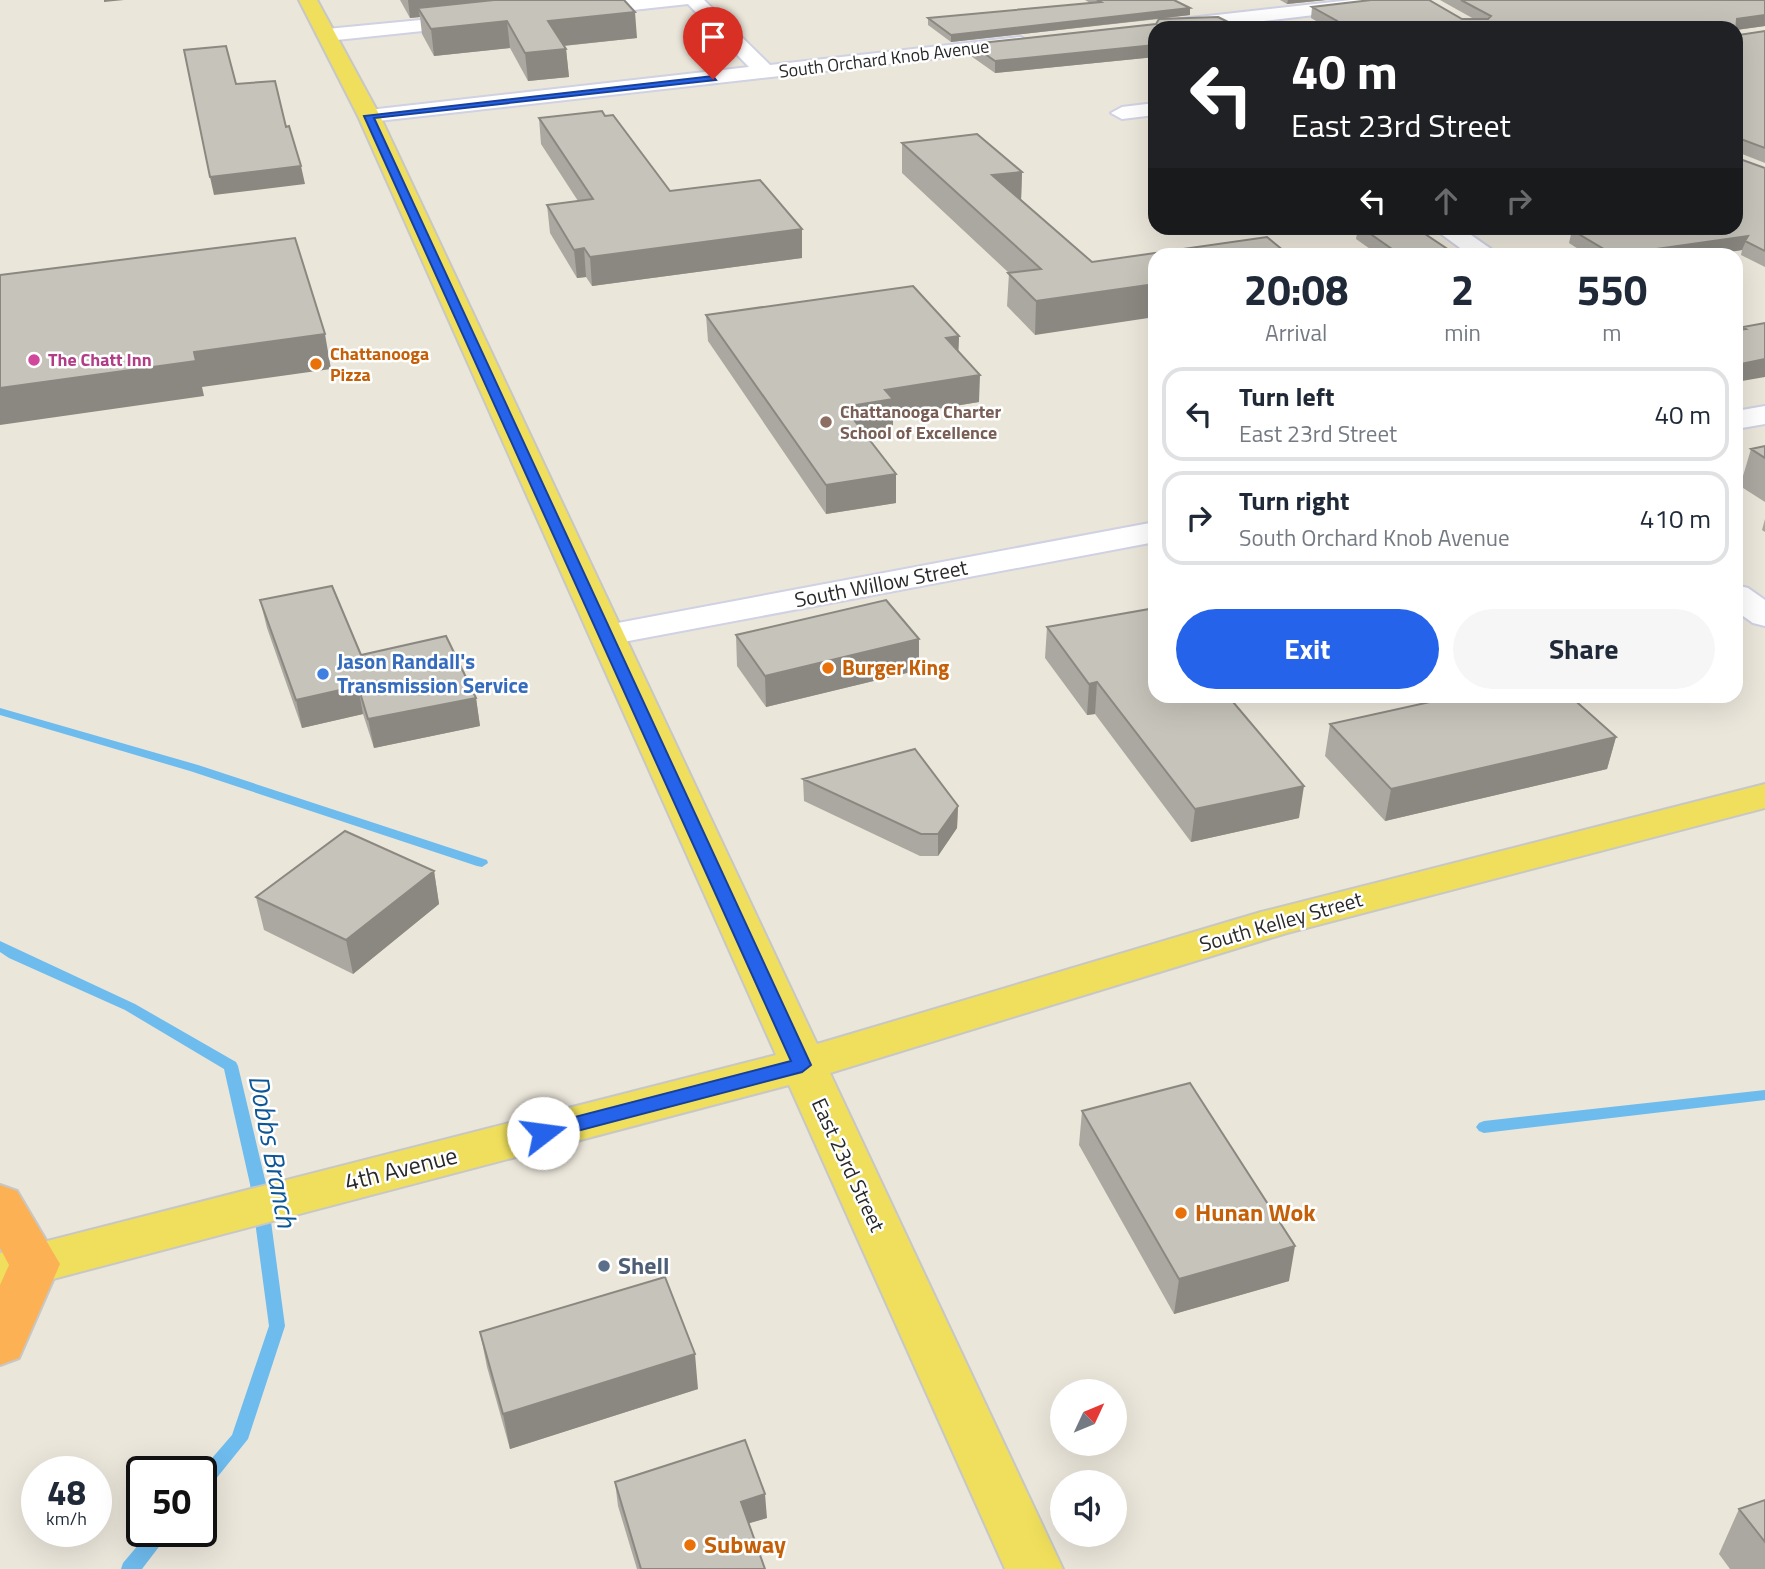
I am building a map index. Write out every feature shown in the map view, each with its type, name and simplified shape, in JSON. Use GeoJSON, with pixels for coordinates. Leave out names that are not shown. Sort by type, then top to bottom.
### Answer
{"type":"FeatureCollection","features":[{"type":"Feature","properties":{"kind":"highway"},"geometry":{"type":"LineString","coordinates":[[0,1203],[17,1268],[0,1343]]}},
{"type":"Feature","properties":{"kind":"main road","name":"East 23rd Street"},"geometry":{"type":"LineString","coordinates":[[308,0],[369,116],[1034,1569]]}},
{"type":"Feature","properties":{"kind":"main road","name":"South Kelley Street"},"geometry":{"type":"LineString","coordinates":[[802,1065],[1276,922],[1765,796]]}},
{"type":"Feature","properties":{"kind":"main road","name":"4th Avenue"},"geometry":{"type":"LineString","coordinates":[[17,1268],[802,1065]]}},
{"type":"Feature","properties":{"kind":"street"},"geometry":{"type":"LineString","coordinates":[[561,12],[684,0]]}},
{"type":"Feature","properties":{"kind":"street"},"geometry":{"type":"LineString","coordinates":[[694,0],[766,73]]}},
{"type":"Feature","properties":{"kind":"street"},"geometry":{"type":"LineString","coordinates":[[1213,21],[1399,0]]}},
{"type":"Feature","properties":{"kind":"street"},"geometry":{"type":"LineString","coordinates":[[327,35],[492,19]]}},
{"type":"Feature","properties":{"kind":"street","name":"South Orchard Knob Avenue"},"geometry":{"type":"LineString","coordinates":[[369,116],[1041,41]]}},
{"type":"Feature","properties":{"kind":"street"},"geometry":{"type":"LineString","coordinates":[[1122,113],[1148,110]]}},
{"type":"Feature","properties":{"kind":"street"},"geometry":{"type":"LineString","coordinates":[[1457,235],[1477,248]]}},
{"type":"Feature","properties":{"kind":"street","name":"South Willow Street"},"geometry":{"type":"LineString","coordinates":[[607,635],[1148,533]]}},
{"type":"Feature","properties":{"kind":"street"},"geometry":{"type":"LineString","coordinates":[[1743,600],[1765,617]]}},
{"type":"Feature","properties":{"kind":"building"},"geometry":{"type":"Polygon","coordinates":[[[494,0],[624,0],[635,12],[548,21],[566,49],[525,53],[507,21],[431,29],[418,8],[494,0]]]}},
{"type":"Feature","properties":{"kind":"building"},"geometry":{"type":"Polygon","coordinates":[[[1097,0],[1174,0],[1190,8],[951,35],[928,18],[1101,2],[1097,0]]]}},
{"type":"Feature","properties":{"kind":"building"},"geometry":{"type":"Polygon","coordinates":[[[1371,0],[1429,0],[1462,19],[1488,19],[1491,16],[1461,0],[1765,0],[1765,15],[1737,21],[1337,21],[1312,7],[1371,0]]]}},
{"type":"Feature","properties":{"kind":"building"},"geometry":{"type":"Polygon","coordinates":[[[1218,17],[1226,21],[1158,21],[1218,17]]]}},
{"type":"Feature","properties":{"kind":"building"},"geometry":{"type":"Polygon","coordinates":[[[1148,25],[1148,46],[995,61],[971,44],[1148,25]]]}},
{"type":"Feature","properties":{"kind":"building"},"geometry":{"type":"Polygon","coordinates":[[[1765,31],[1765,148],[1743,140],[1743,34],[1765,31]]]}},
{"type":"Feature","properties":{"kind":"building"},"geometry":{"type":"Polygon","coordinates":[[[226,46],[236,84],[275,81],[286,127],[289,126],[301,166],[210,177],[184,50],[226,46]]]}},
{"type":"Feature","properties":{"kind":"building"},"geometry":{"type":"Polygon","coordinates":[[[602,111],[605,116],[613,115],[670,191],[760,180],[802,229],[590,257],[584,248],[574,250],[547,205],[593,199],[539,118],[602,111]]]}},
{"type":"Feature","properties":{"kind":"building"},"geometry":{"type":"Polygon","coordinates":[[[977,134],[1022,172],[992,175],[1092,262],[1148,254],[1148,285],[1036,301],[1008,273],[1041,269],[902,143],[977,134]]]}},
{"type":"Feature","properties":{"kind":"building"},"geometry":{"type":"Polygon","coordinates":[[[1743,160],[1765,168],[1765,251],[1745,241],[1748,236],[1663,248],[1602,248],[1580,235],[1743,235],[1743,160]]]}},
{"type":"Feature","properties":{"kind":"building"},"geometry":{"type":"Polygon","coordinates":[[[1372,235],[1426,235],[1446,248],[1391,248],[1372,235]]]}},
{"type":"Feature","properties":{"kind":"building"},"geometry":{"type":"Polygon","coordinates":[[[1267,237],[1280,248],[1190,248],[1267,237]]]}},
{"type":"Feature","properties":{"kind":"building"},"geometry":{"type":"Polygon","coordinates":[[[295,238],[325,334],[194,352],[196,361],[0,388],[0,275],[295,238]]]}},
{"type":"Feature","properties":{"kind":"building"},"geometry":{"type":"Polygon","coordinates":[[[913,286],[959,336],[946,338],[980,375],[885,390],[893,399],[844,407],[896,474],[826,485],[706,315],[913,286]]]}},
{"type":"Feature","properties":{"kind":"building"},"geometry":{"type":"Polygon","coordinates":[[[1765,323],[1765,359],[1743,364],[1743,329],[1746,329],[1743,327],[1765,323]]]}},
{"type":"Feature","properties":{"kind":"building"},"geometry":{"type":"Polygon","coordinates":[[[1765,446],[1765,458],[1751,449],[1765,446]]]}},
{"type":"Feature","properties":{"kind":"building"},"geometry":{"type":"Polygon","coordinates":[[[332,586],[361,655],[446,636],[476,698],[368,719],[358,686],[296,700],[260,600],[332,586]]]}},
{"type":"Feature","properties":{"kind":"building"},"geometry":{"type":"Polygon","coordinates":[[[886,600],[919,639],[765,676],[736,635],[886,600]]]}},
{"type":"Feature","properties":{"kind":"building"},"geometry":{"type":"Polygon","coordinates":[[[1148,609],[1148,703],[1234,703],[1304,786],[1195,809],[1097,682],[1089,684],[1047,627],[1148,609]]]}},
{"type":"Feature","properties":{"kind":"building"},"geometry":{"type":"Polygon","coordinates":[[[1425,703],[1578,703],[1616,737],[1391,789],[1330,724],[1425,703]]]}},
{"type":"Feature","properties":{"kind":"building"},"geometry":{"type":"Polygon","coordinates":[[[915,749],[958,806],[938,834],[921,834],[803,779],[915,749]]]}},
{"type":"Feature","properties":{"kind":"building"},"geometry":{"type":"Polygon","coordinates":[[[345,831],[434,871],[346,940],[256,897],[345,831]]]}},
{"type":"Feature","properties":{"kind":"building","name":"Hunan Wok"},"geometry":{"type":"Polygon","coordinates":[[[1190,1083],[1295,1246],[1179,1279],[1082,1111],[1190,1083]]]}},
{"type":"Feature","properties":{"kind":"building"},"geometry":{"type":"Polygon","coordinates":[[[665,1277],[695,1354],[503,1414],[480,1332],[665,1277]]]}},
{"type":"Feature","properties":{"kind":"building"},"geometry":{"type":"Polygon","coordinates":[[[745,1440],[765,1494],[741,1502],[765,1569],[641,1569],[615,1482],[745,1440]]]}},
{"type":"Feature","properties":{"kind":"building"},"geometry":{"type":"Polygon","coordinates":[[[1765,1500],[1765,1542],[1739,1509],[1765,1500]]]}},
{"type":"Feature","properties":{"kind":"waterway"},"geometry":{"type":"LineString","coordinates":[[0,711],[194,768],[482,863]]}},
{"type":"Feature","properties":{"kind":"waterway","name":"Dobbs Branch"},"geometry":{"type":"LineString","coordinates":[[0,946],[14,955],[130,1007],[231,1066],[258,1184],[277,1326],[239,1439],[217,1465]]}},
{"type":"Feature","properties":{"kind":"waterway"},"geometry":{"type":"LineString","coordinates":[[1484,1127],[1765,1095]]}},
{"type":"Feature","properties":{"kind":"waterway","name":"Dobbs Branch"},"geometry":{"type":"LineString","coordinates":[[130,1569],[149,1547]]}},
{"type":"Feature","properties":{"kind":"place","name":"The Chatt Inn"},"geometry":{"type":"Point","coordinates":[34,360]}},
{"type":"Feature","properties":{"kind":"place","name":"Chattanooga Pizza"},"geometry":{"type":"Point","coordinates":[316,364]}},
{"type":"Feature","properties":{"kind":"place","name":"Chattanooga Charter School of Excellence"},"geometry":{"type":"Point","coordinates":[826,422]}},
{"type":"Feature","properties":{"kind":"place","name":"Burger King"},"geometry":{"type":"Point","coordinates":[828,668]}},
{"type":"Feature","properties":{"kind":"place","name":"Jason Randall's Transmission Service"},"geometry":{"type":"Point","coordinates":[323,674]}},
{"type":"Feature","properties":{"kind":"place","name":"Hunan Wok"},"geometry":{"type":"Point","coordinates":[1181,1213]}},
{"type":"Feature","properties":{"kind":"place","name":"Shell"},"geometry":{"type":"Point","coordinates":[604,1266]}},
{"type":"Feature","properties":{"kind":"place","name":"Subway"},"geometry":{"type":"Point","coordinates":[690,1545]}},
{"type":"Feature","properties":{"kind":"route"},"geometry":{"type":"LineString","coordinates":[[543,1133],[802,1065],[369,116],[713,79]]}}]}
